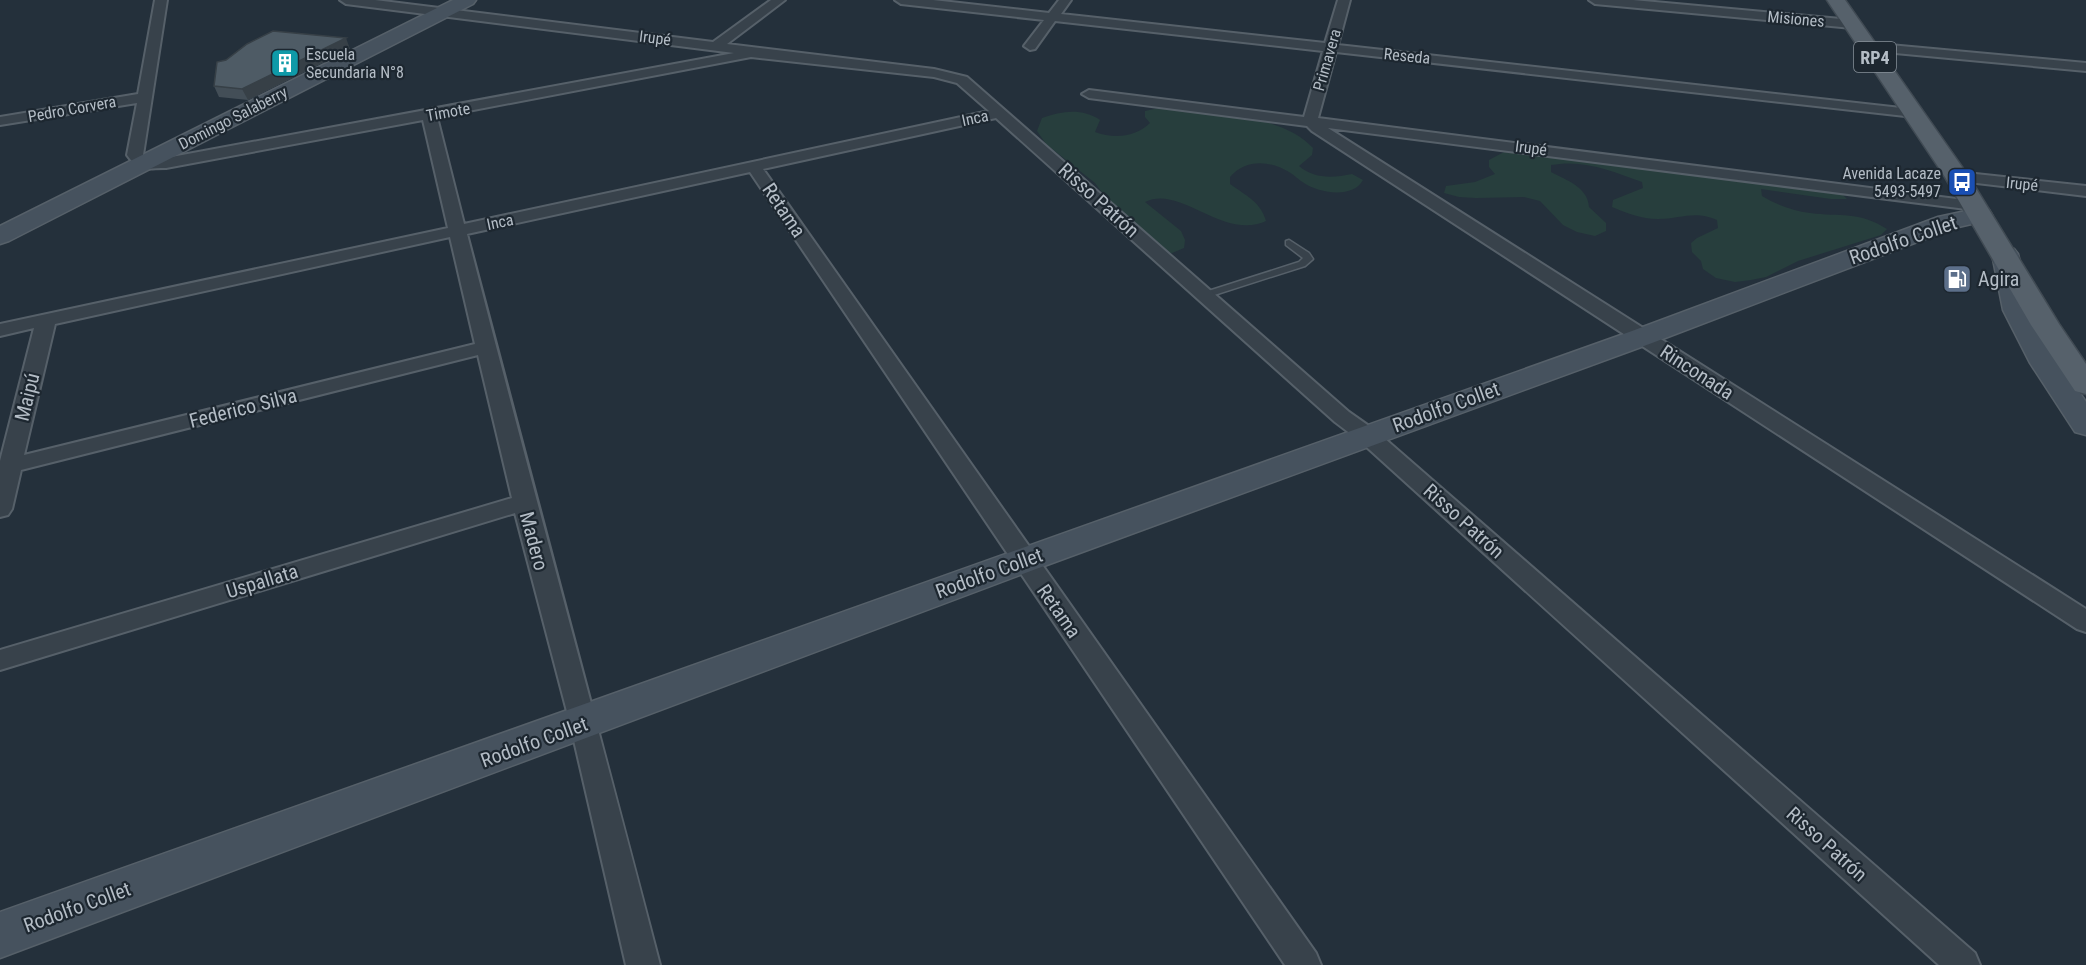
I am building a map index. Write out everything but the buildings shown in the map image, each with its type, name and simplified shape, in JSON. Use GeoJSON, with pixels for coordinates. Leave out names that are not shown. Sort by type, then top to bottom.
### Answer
{"type":"FeatureCollection","features":[{"type":"Feature","properties":{"kind":"main road","name":"RP4"},"geometry":{"type":"LineString","coordinates":[[1836,0],[1958,177],[2045,325],[2086,386]]}},
{"type":"Feature","properties":{"kind":"main road","name":"RP4"},"geometry":{"type":"LineString","coordinates":[[2005,254],[2062,317],[2086,349]]}},
{"type":"Feature","properties":{"kind":"street"},"geometry":{"type":"LineString","coordinates":[[142,164],[135,155],[161,0]]}},
{"type":"Feature","properties":{"kind":"street","name":"Irupé"},"geometry":{"type":"LineString","coordinates":[[346,0],[716,46],[753,53],[934,73],[962,80]]}},
{"type":"Feature","properties":{"kind":"street","name":"Domingo Salaberry"},"geometry":{"type":"LineString","coordinates":[[0,236],[466,0]]}},
{"type":"Feature","properties":{"kind":"street"},"geometry":{"type":"LineString","coordinates":[[716,46],[779,0]]}},
{"type":"Feature","properties":{"kind":"street","name":"Reseda"},"geometry":{"type":"LineString","coordinates":[[901,0],[1914,113]]}},
{"type":"Feature","properties":{"kind":"street"},"geometry":{"type":"LineString","coordinates":[[1030,46],[1065,0]]}},
{"type":"Feature","properties":{"kind":"street","name":"Primavera"},"geometry":{"type":"LineString","coordinates":[[1310,120],[1344,0]]}},
{"type":"Feature","properties":{"kind":"street","name":"Misiones"},"geometry":{"type":"LineString","coordinates":[[1595,0],[1852,24]]}},
{"type":"Feature","properties":{"kind":"street"},"geometry":{"type":"LineString","coordinates":[[1868,46],[2086,67]]}},
{"type":"Feature","properties":{"kind":"street","name":"Timote"},"geometry":{"type":"LineString","coordinates":[[142,164],[166,163],[731,59],[753,53]]}},
{"type":"Feature","properties":{"kind":"street","name":"Risso Patrón"},"geometry":{"type":"LineString","coordinates":[[962,80],[1342,417],[1368,436],[1963,965]]}},
{"type":"Feature","properties":{"kind":"street","name":"Irupé"},"geometry":{"type":"LineString","coordinates":[[1089,94],[1310,120],[1977,210]]}},
{"type":"Feature","properties":{"kind":"street","name":"Pedro Corvera"},"geometry":{"type":"LineString","coordinates":[[0,122],[145,97]]}},
{"type":"Feature","properties":{"kind":"street","name":"Inca"},"geometry":{"type":"LineString","coordinates":[[0,330],[1000,112]]}},
{"type":"Feature","properties":{"kind":"street","name":"Madero"},"geometry":{"type":"LineString","coordinates":[[429,115],[524,502],[584,723],[643,965]]}},
{"type":"Feature","properties":{"kind":"street","name":"Rinconada"},"geometry":{"type":"LineString","coordinates":[[1310,120],[1317,128],[2086,622]]}},
{"type":"Feature","properties":{"kind":"street","name":"Retama"},"geometry":{"type":"LineString","coordinates":[[754,167],[1304,965]]}},
{"type":"Feature","properties":{"kind":"street","name":"Irupé"},"geometry":{"type":"LineString","coordinates":[[1958,177],[2086,191]]}},
{"type":"Feature","properties":{"kind":"street","name":"Rodolfo Collet"},"geometry":{"type":"LineString","coordinates":[[0,935],[1642,336],[1977,210]]}},
{"type":"Feature","properties":{"kind":"street"},"geometry":{"type":"LineString","coordinates":[[2005,254],[2017,310],[2045,363],[2086,425]]}},
{"type":"Feature","properties":{"kind":"street","name":"Maipú"},"geometry":{"type":"LineString","coordinates":[[0,509],[5,467],[46,320]]}},
{"type":"Feature","properties":{"kind":"street","name":"Federico Silva"},"geometry":{"type":"LineString","coordinates":[[5,467],[487,347]]}},
{"type":"Feature","properties":{"kind":"street","name":"Uspallata"},"geometry":{"type":"LineString","coordinates":[[0,660],[524,502]]}},
{"type":"Feature","properties":{"kind":"lane"},"geometry":{"type":"LineString","coordinates":[[1205,295],[1292,270],[1308,259],[1289,243]]}},
{"type":"Feature","properties":{"kind":"green space"},"geometry":{"type":"Polygon","coordinates":[[[1168,106],[1225,113],[1283,128],[1300,137],[1313,148],[1312,155],[1299,166],[1305,170],[1324,176],[1352,174],[1363,180],[1352,190],[1327,191],[1310,187],[1289,172],[1274,165],[1250,164],[1230,177],[1230,184],[1256,204],[1264,214],[1266,221],[1250,225],[1234,224],[1188,205],[1159,198],[1145,202],[1181,231],[1185,240],[1184,248],[1172,253],[1156,251],[1118,214],[1095,183],[1046,144],[1037,131],[1042,118],[1079,112],[1100,120],[1095,132],[1110,136],[1131,134],[1150,123],[1145,117],[1145,111],[1168,106]]]}},
{"type":"Feature","properties":{"kind":"green space"},"geometry":{"type":"Polygon","coordinates":[[[1517,145],[1840,192],[1847,199],[1831,199],[1761,189],[1762,196],[1791,209],[1858,217],[1887,229],[1881,235],[1798,261],[1766,277],[1735,282],[1716,278],[1703,269],[1701,261],[1692,252],[1691,243],[1718,228],[1717,220],[1694,215],[1652,219],[1612,207],[1613,200],[1643,188],[1642,182],[1609,170],[1575,164],[1551,165],[1551,172],[1580,189],[1588,200],[1589,207],[1606,223],[1606,231],[1595,236],[1577,232],[1563,225],[1540,201],[1524,197],[1459,197],[1444,193],[1446,186],[1475,182],[1495,174],[1489,167],[1489,160],[1517,145]]]}},
{"type":"Feature","properties":{"kind":"place","name":"Escuela Secundaria N°8"},"geometry":{"type":"Point","coordinates":[285,63]}},
{"type":"Feature","properties":{"kind":"place","name":"Avenida Lacaze 5493-5497"},"geometry":{"type":"Point","coordinates":[1962,182]}},
{"type":"Feature","properties":{"kind":"place","name":"Agira"},"geometry":{"type":"Point","coordinates":[1957,279]}}]}
